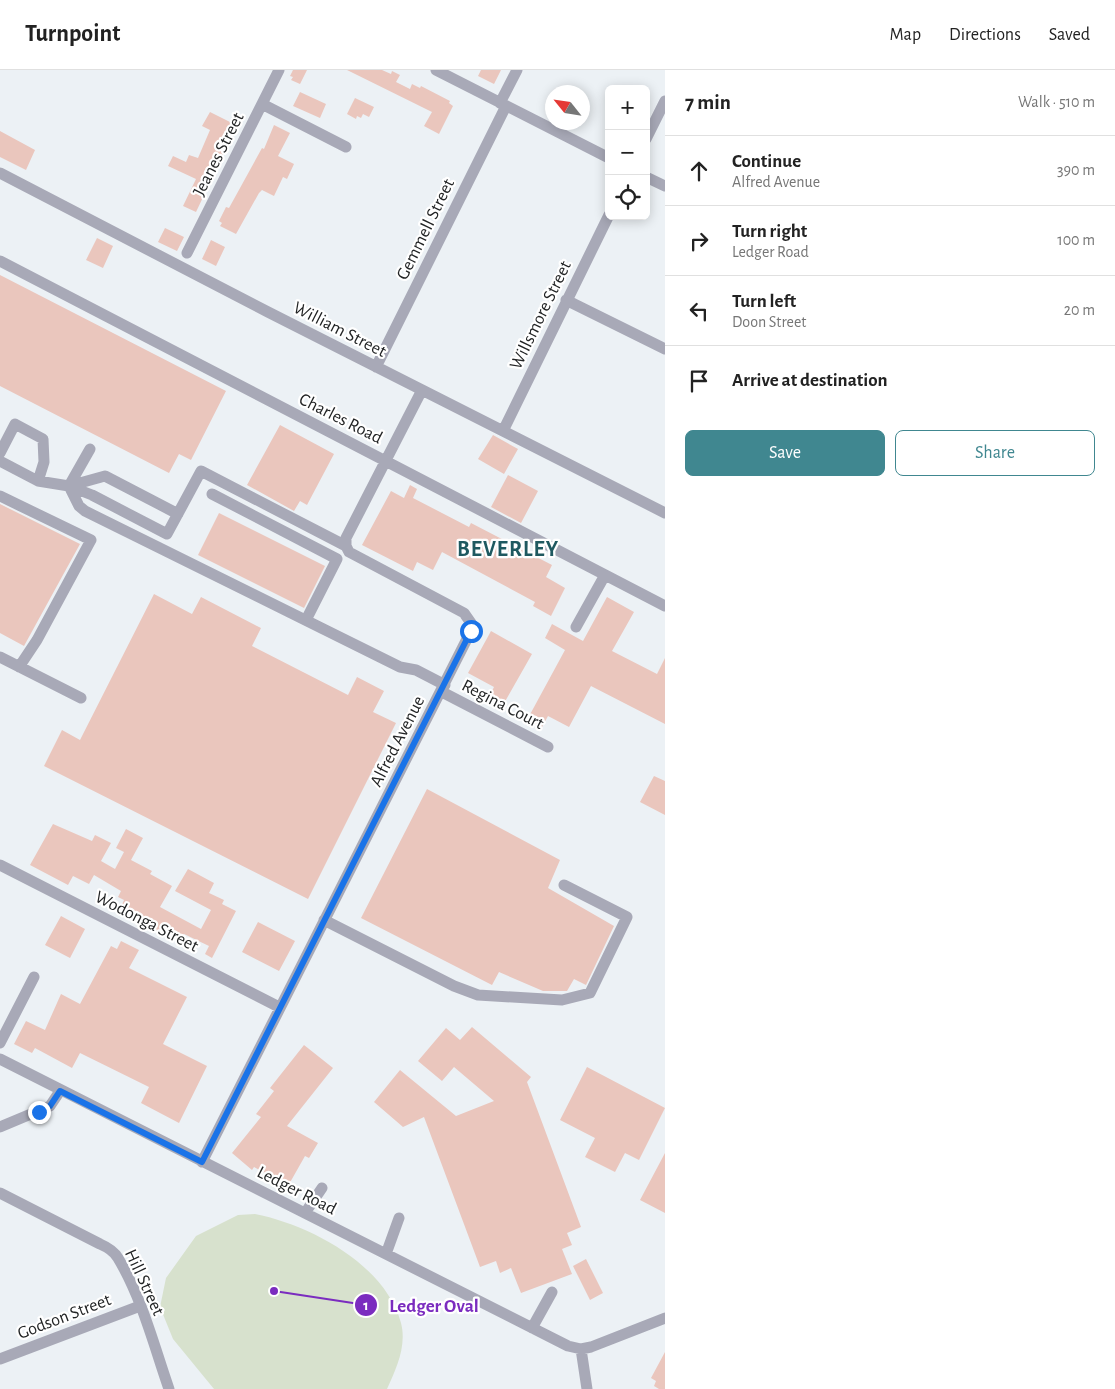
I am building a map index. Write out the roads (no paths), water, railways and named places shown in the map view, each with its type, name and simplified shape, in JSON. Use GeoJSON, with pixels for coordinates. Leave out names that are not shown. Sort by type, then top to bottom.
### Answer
{"type":"FeatureCollection","features":[{"type":"Feature","properties":{"kind":"street","name":"Jeanes Street"},"geometry":{"type":"LineString","coordinates":[[187,253],[279,70]]}},
{"type":"Feature","properties":{"kind":"street"},"geometry":{"type":"LineString","coordinates":[[436,70],[605,156]]}},
{"type":"Feature","properties":{"kind":"street","name":"Gemmell Street"},"geometry":{"type":"LineString","coordinates":[[376,367],[503,105],[517,70]]}},
{"type":"Feature","properties":{"kind":"street"},"geometry":{"type":"LineString","coordinates":[[650,131],[665,101]]}},
{"type":"Feature","properties":{"kind":"street"},"geometry":{"type":"LineString","coordinates":[[262,104],[346,147]]}},
{"type":"Feature","properties":{"kind":"street","name":"William Street"},"geometry":{"type":"LineString","coordinates":[[0,173],[376,367],[665,512]]}},
{"type":"Feature","properties":{"kind":"street"},"geometry":{"type":"LineString","coordinates":[[650,179],[665,186]]}},
{"type":"Feature","properties":{"kind":"street","name":"Willsmore Street"},"geometry":{"type":"LineString","coordinates":[[503,431],[606,220]]}},
{"type":"Feature","properties":{"kind":"street","name":"Charles Road"},"geometry":{"type":"LineString","coordinates":[[0,261],[665,606]]}},
{"type":"Feature","properties":{"kind":"street"},"geometry":{"type":"LineString","coordinates":[[566,300],[665,349]]}},
{"type":"Feature","properties":{"kind":"street"},"geometry":{"type":"LineString","coordinates":[[0,462],[38,481],[69,486],[92,495],[167,534],[201,471],[346,546],[346,538],[422,390]]}},
{"type":"Feature","properties":{"kind":"street"},"geometry":{"type":"LineString","coordinates":[[0,453],[15,424],[43,439],[44,462],[38,481]]}},
{"type":"Feature","properties":{"kind":"street"},"geometry":{"type":"LineString","coordinates":[[69,486],[90,449]]}},
{"type":"Feature","properties":{"kind":"street"},"geometry":{"type":"LineString","coordinates":[[69,486],[105,476],[178,514]]}},
{"type":"Feature","properties":{"kind":"street","name":"Regina Court"},"geometry":{"type":"LineString","coordinates":[[69,486],[79,506],[85,511],[400,667],[416,670],[444,689],[548,747]]}},
{"type":"Feature","properties":{"kind":"street"},"geometry":{"type":"LineString","coordinates":[[212,494],[337,559],[306,620]]}},
{"type":"Feature","properties":{"kind":"street"},"geometry":{"type":"LineString","coordinates":[[0,496],[91,540],[37,640],[19,667]]}},
{"type":"Feature","properties":{"kind":"street","name":"Alfred Avenue"},"geometry":{"type":"LineString","coordinates":[[202,1162],[279,1007],[444,689],[471,631],[471,622],[464,613],[349,552],[346,546]]}},
{"type":"Feature","properties":{"kind":"street"},"geometry":{"type":"LineString","coordinates":[[576,628],[605,575]]}},
{"type":"Feature","properties":{"kind":"street"},"geometry":{"type":"LineString","coordinates":[[0,657],[81,698]]}},
{"type":"Feature","properties":{"kind":"street","name":"Wodonga Street"},"geometry":{"type":"LineString","coordinates":[[0,865],[279,1007]]}},
{"type":"Feature","properties":{"kind":"street"},"geometry":{"type":"LineString","coordinates":[[324,920],[454,986],[478,995],[562,1000],[590,993],[627,918],[564,885]]}},
{"type":"Feature","properties":{"kind":"street"},"geometry":{"type":"LineString","coordinates":[[0,1043],[34,977]]}},
{"type":"Feature","properties":{"kind":"street","name":"Ledger Road"},"geometry":{"type":"LineString","coordinates":[[0,1059],[60,1091],[568,1346],[581,1349]]}},
{"type":"Feature","properties":{"kind":"street"},"geometry":{"type":"LineString","coordinates":[[0,1126],[50,1106],[60,1091]]}},
{"type":"Feature","properties":{"kind":"street"},"geometry":{"type":"LineString","coordinates":[[304,1214],[322,1188]]}},
{"type":"Feature","properties":{"kind":"street","name":"Hill Street"},"geometry":{"type":"LineString","coordinates":[[0,1193],[111,1250],[118,1257],[140,1306],[170,1389]]}},
{"type":"Feature","properties":{"kind":"street"},"geometry":{"type":"LineString","coordinates":[[386,1254],[399,1218]]}},
{"type":"Feature","properties":{"kind":"street"},"geometry":{"type":"LineString","coordinates":[[532,1328],[552,1292]]}},
{"type":"Feature","properties":{"kind":"street","name":"Godson Street"},"geometry":{"type":"LineString","coordinates":[[0,1359],[140,1306]]}},
{"type":"Feature","properties":{"kind":"street"},"geometry":{"type":"LineString","coordinates":[[587,1389],[581,1349],[665,1318]]}},
{"type":"Feature","properties":{"kind":"place","name":"Ledger Oval"},"geometry":{"type":"Point","coordinates":[274,1291]}},
{"type":"Feature","properties":{"kind":"district","name":"BEVERLEY"},"geometry":{"type":"Point","coordinates":[508,548]}}]}
